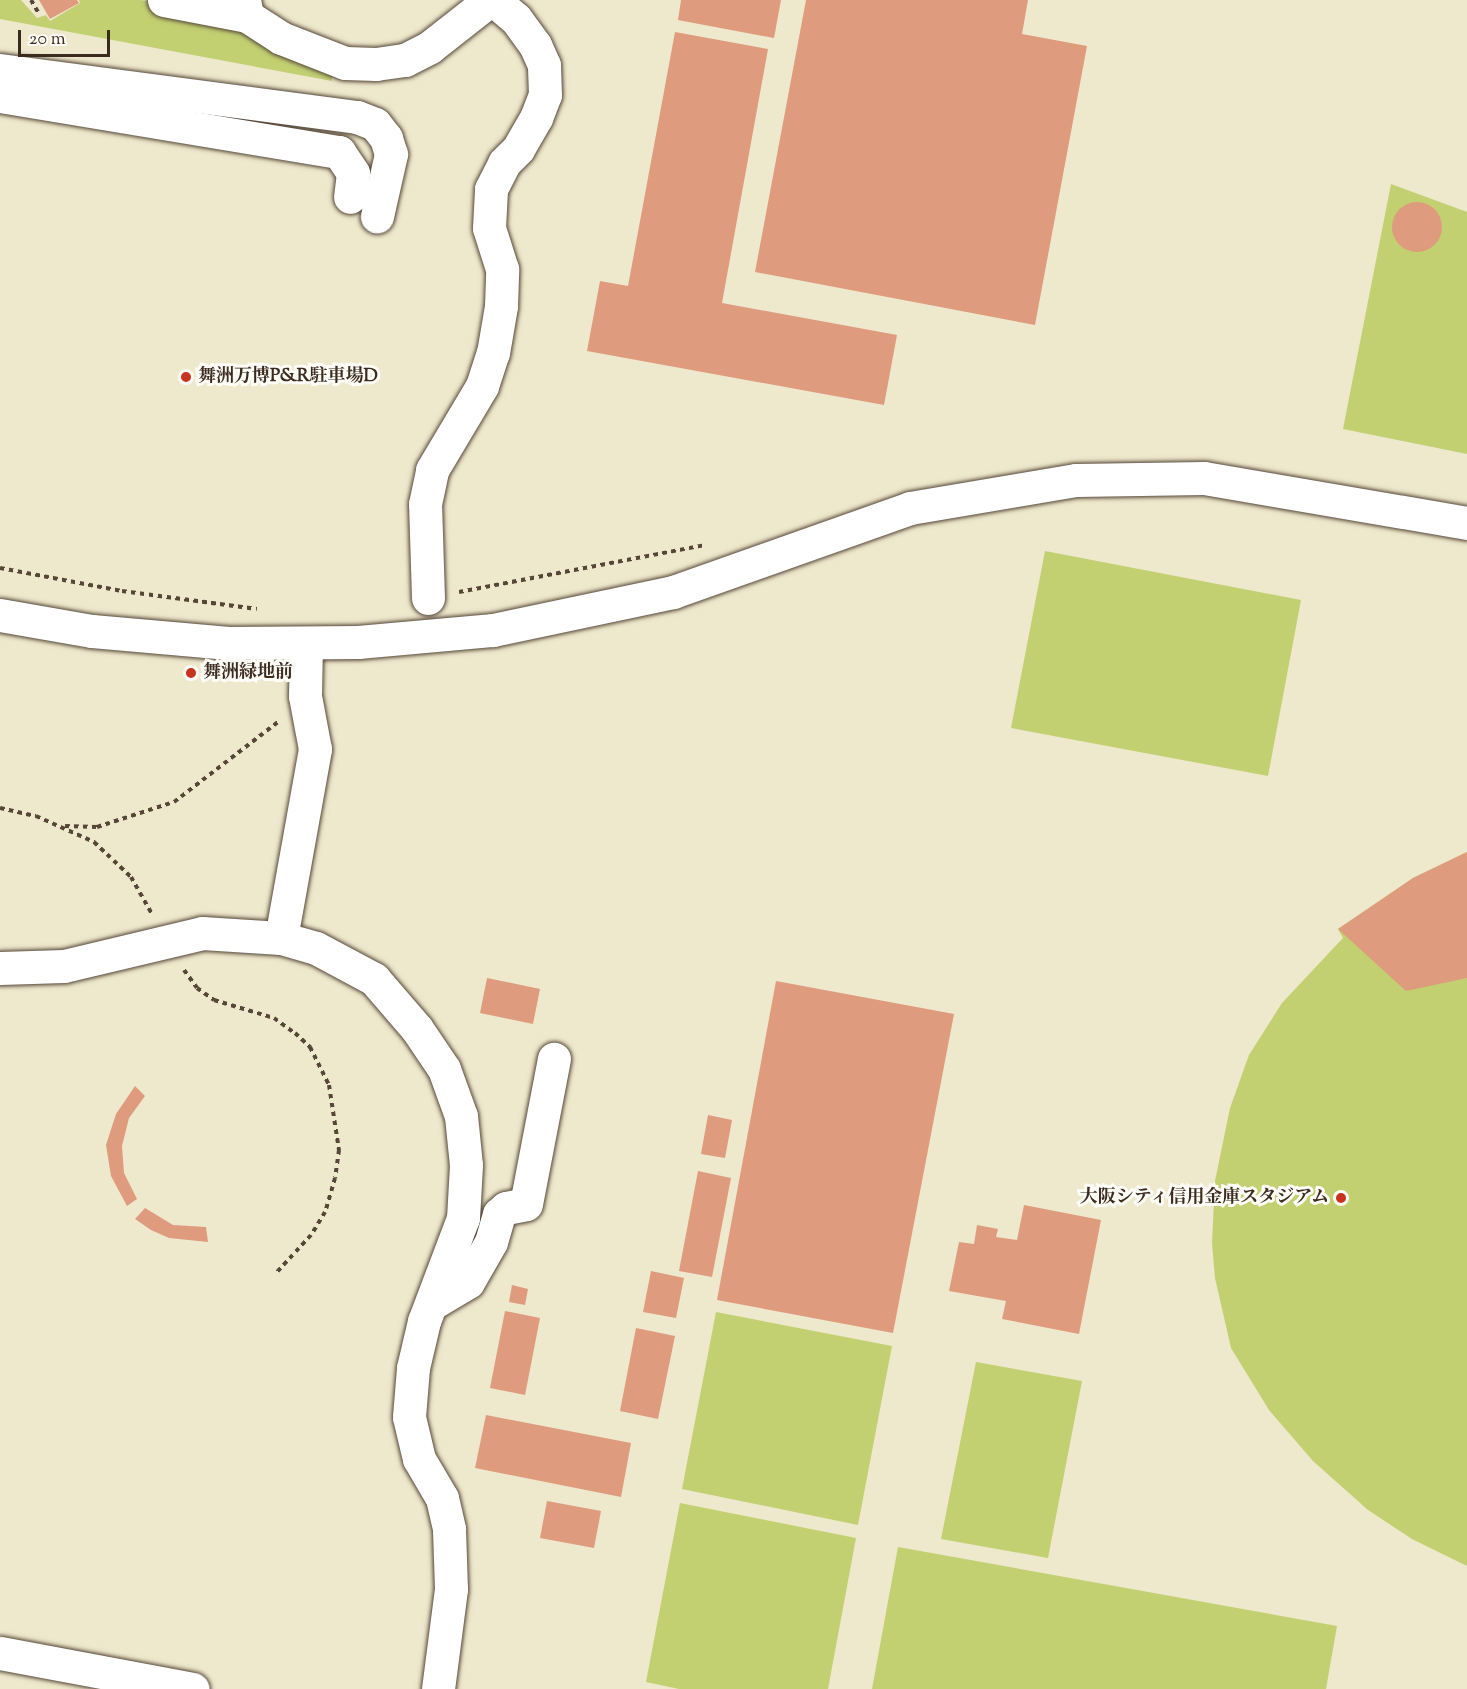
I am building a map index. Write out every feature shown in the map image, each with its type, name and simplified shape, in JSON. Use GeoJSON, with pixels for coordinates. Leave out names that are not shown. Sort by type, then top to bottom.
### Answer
{"type":"FeatureCollection","features":[{"type":"Feature","properties":{"kind":"street"},"geometry":{"type":"LineString","coordinates":[[164,0],[246,8],[281,38],[345,63],[376,64],[405,60],[429,46],[491,0],[516,19],[535,45],[544,65],[545,95],[532,126],[518,149],[504,162],[491,189],[489,228],[502,269],[501,306],[493,353],[482,386],[432,470],[425,504],[440,596]]}},
{"type":"Feature","properties":{"kind":"street"},"geometry":{"type":"LineString","coordinates":[[0,70],[357,117],[375,124],[386,138],[391,154],[377,216]]}},
{"type":"Feature","properties":{"kind":"street"},"geometry":{"type":"LineString","coordinates":[[0,96],[339,152],[353,173],[350,197]]}},
{"type":"Feature","properties":{"kind":"street"},"geometry":{"type":"LineString","coordinates":[[0,615],[162,639],[306,643],[432,637],[562,618],[686,588],[910,508],[1076,480],[1204,478],[1467,523]]}},
{"type":"Feature","properties":{"kind":"street"},"geometry":{"type":"LineString","coordinates":[[281,938],[315,748],[305,696],[306,643]]}},
{"type":"Feature","properties":{"kind":"street"},"geometry":{"type":"LineString","coordinates":[[0,968],[64,966],[108,958],[166,939],[202,933],[281,938],[316,948],[374,980],[417,1029],[444,1069],[461,1116],[466,1165],[463,1218],[431,1304],[413,1368],[409,1417],[419,1459],[442,1498],[449,1530],[451,1589],[438,1689]]}},
{"type":"Feature","properties":{"kind":"street"},"geometry":{"type":"LineString","coordinates":[[431,1304],[468,1282],[491,1242],[499,1214],[506,1208],[526,1204],[554,1059]]}},
{"type":"Feature","properties":{"kind":"street"},"geometry":{"type":"LineString","coordinates":[[0,1653],[193,1689]]}},
{"type":"Feature","properties":{"kind":"path"},"geometry":{"type":"LineString","coordinates":[[31,0],[39,14]]}},
{"type":"Feature","properties":{"kind":"path"},"geometry":{"type":"LineString","coordinates":[[440,596],[709,544]]}},
{"type":"Feature","properties":{"kind":"path"},"geometry":{"type":"LineString","coordinates":[[0,568],[122,591],[260,609]]}},
{"type":"Feature","properties":{"kind":"path"},"geometry":{"type":"LineString","coordinates":[[61,826],[97,826],[174,802],[273,727],[305,696]]}},
{"type":"Feature","properties":{"kind":"path"},"geometry":{"type":"LineString","coordinates":[[0,808],[61,826],[94,842],[116,860],[131,877],[197,988],[230,1007],[274,1018],[295,1033],[315,1054],[329,1085],[339,1150],[335,1178],[325,1212],[311,1235],[277,1272]]}},
{"type":"Feature","properties":{"kind":"green space"},"geometry":{"type":"Polygon","coordinates":[[[0,0],[21,0],[37,18],[46,15],[50,21],[80,3],[79,0],[141,0],[227,18],[332,74],[332,81],[0,19],[0,0]]]}},
{"type":"Feature","properties":{"kind":"green space"},"geometry":{"type":"Polygon","coordinates":[[[1391,184],[1467,212],[1467,454],[1343,429],[1391,184]]]}},
{"type":"Feature","properties":{"kind":"green space"},"geometry":{"type":"Polygon","coordinates":[[[1045,551],[1301,600],[1268,776],[1011,728],[1045,551]]]}},
{"type":"Feature","properties":{"kind":"green space","name":"大阪シティ信用金庫スタジアム"},"geometry":{"type":"Polygon","coordinates":[[[1467,852],[1467,1566],[1412,1539],[1368,1510],[1313,1461],[1269,1410],[1231,1348],[1215,1278],[1212,1243],[1215,1181],[1230,1108],[1249,1055],[1282,1003],[1343,938],[1338,929],[1413,878],[1467,852]]]}},
{"type":"Feature","properties":{"kind":"green space"},"geometry":{"type":"Polygon","coordinates":[[[716,1312],[892,1346],[858,1525],[682,1489],[716,1312]]]}},
{"type":"Feature","properties":{"kind":"green space"},"geometry":{"type":"Polygon","coordinates":[[[976,1362],[1082,1381],[1048,1558],[941,1539],[976,1362]]]}},
{"type":"Feature","properties":{"kind":"green space"},"geometry":{"type":"Polygon","coordinates":[[[680,1503],[856,1538],[828,1689],[679,1689],[646,1682],[680,1503]]]}},
{"type":"Feature","properties":{"kind":"green space"},"geometry":{"type":"Polygon","coordinates":[[[898,1547],[1337,1626],[1326,1689],[872,1689],[898,1547]]]}},
{"type":"Feature","properties":{"kind":"building"},"geometry":{"type":"Polygon","coordinates":[[[39,0],[77,0],[79,3],[50,19],[39,0]]]}},
{"type":"Feature","properties":{"kind":"building"},"geometry":{"type":"Polygon","coordinates":[[[681,0],[781,0],[774,38],[678,20],[681,0]]]}},
{"type":"Feature","properties":{"kind":"building"},"geometry":{"type":"Polygon","coordinates":[[[806,0],[1028,0],[1022,34],[1087,46],[1035,325],[755,272],[806,0]]]}},
{"type":"Feature","properties":{"kind":"building"},"geometry":{"type":"Polygon","coordinates":[[[675,32],[768,49],[722,303],[897,335],[884,405],[587,351],[600,281],[628,286],[675,32]]]}},
{"type":"Feature","properties":{"kind":"building"},"geometry":{"type":"Polygon","coordinates":[[[1412,202],[1422,202],[1435,209],[1442,222],[1442,232],[1435,245],[1422,252],[1412,252],[1403,248],[1396,241],[1392,232],[1392,222],[1396,213],[1403,206],[1412,202]]]}},
{"type":"Feature","properties":{"kind":"building"},"geometry":{"type":"Polygon","coordinates":[[[1467,852],[1467,978],[1406,991],[1338,929],[1413,878],[1467,852]]]}},
{"type":"Feature","properties":{"kind":"building"},"geometry":{"type":"Polygon","coordinates":[[[487,978],[540,989],[533,1024],[480,1013],[487,978]]]}},
{"type":"Feature","properties":{"kind":"building"},"geometry":{"type":"Polygon","coordinates":[[[776,981],[954,1014],[893,1333],[717,1300],[776,981]]]}},
{"type":"Feature","properties":{"kind":"building"},"geometry":{"type":"Polygon","coordinates":[[[135,1086],[145,1096],[129,1118],[122,1146],[124,1173],[137,1199],[127,1206],[111,1176],[106,1145],[116,1114],[135,1086]]]}},
{"type":"Feature","properties":{"kind":"building"},"geometry":{"type":"Polygon","coordinates":[[[708,1115],[732,1120],[725,1158],[701,1154],[708,1115]]]}},
{"type":"Feature","properties":{"kind":"building"},"geometry":{"type":"Polygon","coordinates":[[[698,1171],[731,1178],[712,1277],[679,1271],[698,1171]]]}},
{"type":"Feature","properties":{"kind":"building"},"geometry":{"type":"Polygon","coordinates":[[[1024,1205],[1101,1220],[1079,1334],[1002,1319],[1006,1301],[949,1291],[959,1242],[974,1244],[977,1225],[998,1229],[996,1237],[1017,1240],[1024,1205]]]}},
{"type":"Feature","properties":{"kind":"building"},"geometry":{"type":"Polygon","coordinates":[[[145,1208],[173,1225],[206,1227],[208,1242],[169,1238],[151,1230],[135,1219],[145,1208]]]}},
{"type":"Feature","properties":{"kind":"building"},"geometry":{"type":"Polygon","coordinates":[[[651,1271],[684,1278],[676,1318],[643,1312],[651,1271]]]}},
{"type":"Feature","properties":{"kind":"building"},"geometry":{"type":"Polygon","coordinates":[[[512,1285],[528,1289],[525,1305],[509,1302],[512,1285]]]}},
{"type":"Feature","properties":{"kind":"building"},"geometry":{"type":"Polygon","coordinates":[[[505,1311],[540,1318],[525,1395],[490,1388],[505,1311]]]}},
{"type":"Feature","properties":{"kind":"building"},"geometry":{"type":"Polygon","coordinates":[[[636,1328],[675,1336],[658,1419],[620,1411],[636,1328]]]}},
{"type":"Feature","properties":{"kind":"building"},"geometry":{"type":"Polygon","coordinates":[[[486,1415],[631,1443],[621,1497],[475,1468],[486,1415]]]}},
{"type":"Feature","properties":{"kind":"building"},"geometry":{"type":"Polygon","coordinates":[[[547,1501],[601,1511],[594,1548],[540,1538],[547,1501]]]}},
{"type":"Feature","properties":{"kind":"place","name":"舞洲万博P&R駐車場D"},"geometry":{"type":"Point","coordinates":[186,377]}},
{"type":"Feature","properties":{"kind":"place","name":"舞洲緑地前"},"geometry":{"type":"Point","coordinates":[191,673]}},
{"type":"Feature","properties":{"kind":"place","name":"大阪シティ信用金庫スタジアム"},"geometry":{"type":"Point","coordinates":[1341,1198]}}]}
